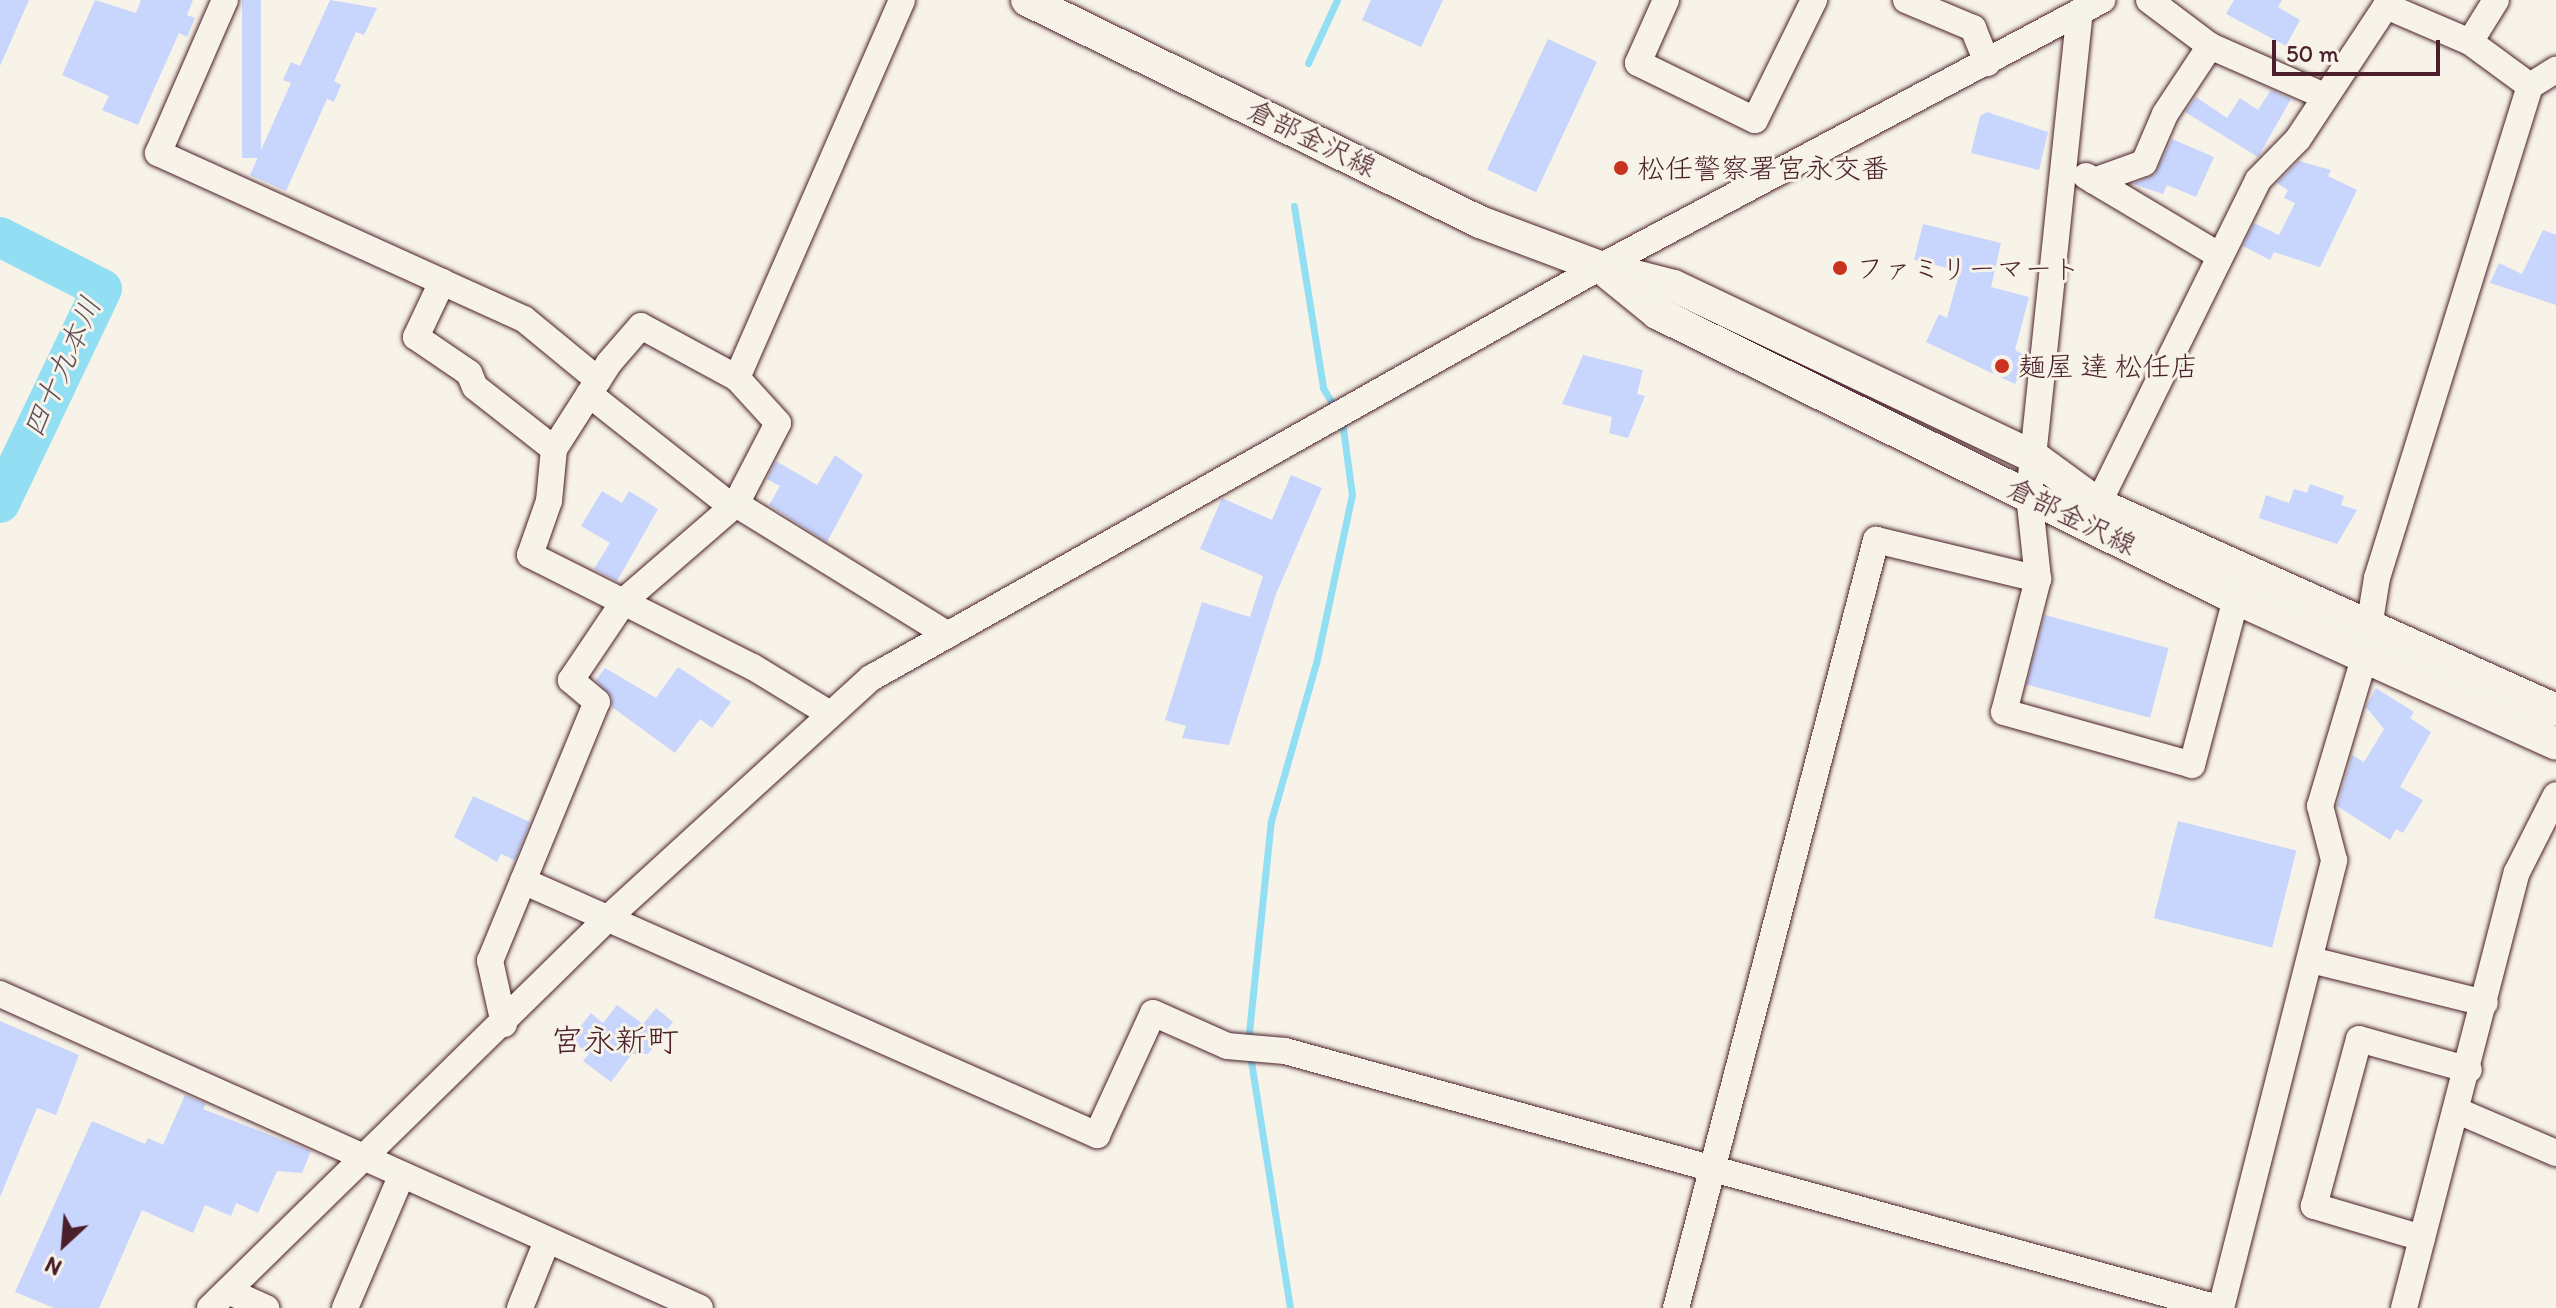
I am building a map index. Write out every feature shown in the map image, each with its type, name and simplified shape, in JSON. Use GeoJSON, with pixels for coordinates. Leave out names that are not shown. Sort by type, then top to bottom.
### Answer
{"type":"FeatureCollection","features":[{"type":"Feature","properties":{"kind":"main road","name":"倉部金沢線"},"geometry":{"type":"LineString","coordinates":[[1027,0],[1480,222],[1600,267],[1674,286],[2034,457],[2098,504],[2244,567],[2365,642],[2556,744]]}},
{"type":"Feature","properties":{"kind":"main road","name":"倉部金沢線"},"geometry":{"type":"LineString","coordinates":[[1600,267],[1657,313],[2237,599],[2556,710]]}},
{"type":"Feature","properties":{"kind":"street"},"geometry":{"type":"LineString","coordinates":[[225,0],[158,153],[524,319],[593,387],[734,506],[948,635]]}},
{"type":"Feature","properties":{"kind":"street"},"geometry":{"type":"LineString","coordinates":[[737,378],[902,0]]}},
{"type":"Feature","properties":{"kind":"street"},"geometry":{"type":"LineString","coordinates":[[1666,0],[1638,63],[1755,120],[1814,0]]}},
{"type":"Feature","properties":{"kind":"street"},"geometry":{"type":"LineString","coordinates":[[1906,0],[1973,28],[1987,63]]}},
{"type":"Feature","properties":{"kind":"street"},"geometry":{"type":"LineString","coordinates":[[2149,0],[2210,46],[2322,95]]}},
{"type":"Feature","properties":{"kind":"street"},"geometry":{"type":"LineString","coordinates":[[2470,42],[2496,0]]}},
{"type":"Feature","properties":{"kind":"street"},"geometry":{"type":"LineString","coordinates":[[2098,504],[2217,254],[2258,180],[2298,139],[2322,95],[2387,3],[2470,42],[2530,86]]}},
{"type":"Feature","properties":{"kind":"street"},"geometry":{"type":"LineString","coordinates":[[219,1300],[504,1024],[608,918],[871,678],[1600,267],[2091,7]]}},
{"type":"Feature","properties":{"kind":"street"},"geometry":{"type":"LineString","coordinates":[[2091,7],[2063,165],[2029,495],[2038,579],[2004,712],[2192,765],[2244,567]]}},
{"type":"Feature","properties":{"kind":"street"},"geometry":{"type":"LineString","coordinates":[[2094,181],[2144,163],[2165,114],[2210,46]]}},
{"type":"Feature","properties":{"kind":"street"},"geometry":{"type":"LineString","coordinates":[[523,881],[1097,1135],[1153,1013],[1249,1048],[1285,1051],[1711,1173],[2220,1308],[2334,860],[2320,806],[2415,441],[2530,86],[2556,70]]}},
{"type":"Feature","properties":{"kind":"street"},"geometry":{"type":"LineString","coordinates":[[2063,165],[2217,254]]}},
{"type":"Feature","properties":{"kind":"street"},"geometry":{"type":"LineString","coordinates":[[442,282],[416,337],[469,373],[475,387],[554,449]]}},
{"type":"Feature","properties":{"kind":"street"},"geometry":{"type":"LineString","coordinates":[[504,1024],[490,961],[597,702],[571,680],[625,600],[734,506],[778,423],[737,378],[641,326],[593,387],[554,449],[549,501],[530,555],[625,600],[830,714]]}},
{"type":"Feature","properties":{"kind":"street"},"geometry":{"type":"LineString","coordinates":[[1676,1308],[1876,540],[2038,579]]}},
{"type":"Feature","properties":{"kind":"street"},"geometry":{"type":"LineString","coordinates":[[2404,1308],[2469,1070],[2517,872],[2556,795]]}},
{"type":"Feature","properties":{"kind":"street"},"geometry":{"type":"LineString","coordinates":[[2311,960],[2485,1003]]}},
{"type":"Feature","properties":{"kind":"street"},"geometry":{"type":"LineString","coordinates":[[0,994],[688,1306]]}},
{"type":"Feature","properties":{"kind":"street"},"geometry":{"type":"LineString","coordinates":[[2422,1238],[2314,1206],[2359,1039],[2469,1070]]}},
{"type":"Feature","properties":{"kind":"street"},"geometry":{"type":"LineString","coordinates":[[2458,1111],[2556,1153]]}},
{"type":"Feature","properties":{"kind":"street"},"geometry":{"type":"LineString","coordinates":[[345,1308],[401,1177]]}},
{"type":"Feature","properties":{"kind":"street"},"geometry":{"type":"LineString","coordinates":[[520,1308],[547,1241]]}},
{"type":"Feature","properties":{"kind":"street"},"geometry":{"type":"LineString","coordinates":[[219,1300],[266,1308]]}},
{"type":"Feature","properties":{"kind":"building"},"geometry":{"type":"Polygon","coordinates":[[[0,0],[29,0],[0,66],[0,0]]]}},
{"type":"Feature","properties":{"kind":"building"},"geometry":{"type":"Polygon","coordinates":[[[95,0],[136,13],[141,0],[193,0],[187,15],[195,18],[187,37],[179,33],[138,125],[102,110],[109,96],[62,75],[95,0]]]}},
{"type":"Feature","properties":{"kind":"building"},"geometry":{"type":"Polygon","coordinates":[[[242,0],[261,0],[261,158],[242,158],[242,0]]]}},
{"type":"Feature","properties":{"kind":"building"},"geometry":{"type":"Polygon","coordinates":[[[330,0],[377,8],[364,35],[356,32],[334,81],[341,85],[334,102],[327,99],[286,191],[250,175],[291,83],[283,80],[291,62],[300,66],[330,0]]]}},
{"type":"Feature","properties":{"kind":"building"},"geometry":{"type":"Polygon","coordinates":[[[1371,0],[1443,0],[1421,47],[1362,20],[1371,0]]]}},
{"type":"Feature","properties":{"kind":"building"},"geometry":{"type":"Polygon","coordinates":[[[2234,0],[2282,0],[2278,7],[2300,20],[2286,46],[2226,14],[2234,0]]]}},
{"type":"Feature","properties":{"kind":"building"},"geometry":{"type":"Polygon","coordinates":[[[1548,39],[1597,62],[1536,192],[1487,170],[1548,39]]]}},
{"type":"Feature","properties":{"kind":"building"},"geometry":{"type":"Polygon","coordinates":[[[2271,90],[2291,99],[2258,157],[2185,112],[2196,97],[2227,118],[2240,98],[2258,110],[2271,90]]]}},
{"type":"Feature","properties":{"kind":"building"},"geometry":{"type":"Polygon","coordinates":[[[1987,112],[2048,132],[2039,170],[1971,153],[1980,116],[1987,112]]]}},
{"type":"Feature","properties":{"kind":"building"},"geometry":{"type":"Polygon","coordinates":[[[2172,139],[2214,157],[2196,197],[2167,185],[2163,194],[2133,184],[2155,174],[2172,139]]]}},
{"type":"Feature","properties":{"kind":"building"},"geometry":{"type":"Polygon","coordinates":[[[2299,161],[2331,170],[2328,176],[2357,190],[2320,267],[2274,252],[2270,260],[2243,246],[2254,223],[2279,235],[2295,203],[2284,198],[2288,190],[2277,183],[2299,161]]]}},
{"type":"Feature","properties":{"kind":"building"},"geometry":{"type":"Polygon","coordinates":[[[1923,224],[2001,243],[1991,287],[2029,297],[2015,350],[2028,357],[2015,384],[1926,342],[1939,314],[1947,318],[1960,271],[1914,260],[1923,224]]]}},
{"type":"Feature","properties":{"kind":"building"},"geometry":{"type":"Polygon","coordinates":[[[2543,230],[2556,235],[2556,305],[2490,283],[2499,263],[2522,274],[2543,230]]]}},
{"type":"Feature","properties":{"kind":"building"},"geometry":{"type":"Polygon","coordinates":[[[1583,355],[1643,370],[1637,394],[1645,396],[1628,438],[1609,433],[1612,417],[1562,404],[1583,355]]]}},
{"type":"Feature","properties":{"kind":"building"},"geometry":{"type":"Polygon","coordinates":[[[835,455],[863,475],[827,542],[769,505],[780,486],[767,479],[776,461],[817,485],[835,455]]]}},
{"type":"Feature","properties":{"kind":"building"},"geometry":{"type":"Polygon","coordinates":[[[1291,475],[1322,488],[1276,594],[1229,745],[1182,738],[1186,726],[1165,720],[1202,602],[1250,617],[1263,576],[1200,549],[1222,498],[1272,520],[1291,475]]]}},
{"type":"Feature","properties":{"kind":"building"},"geometry":{"type":"Polygon","coordinates":[[[2310,484],[2344,496],[2341,505],[2357,510],[2337,544],[2259,518],[2266,495],[2289,503],[2294,489],[2307,493],[2310,484]]]}},
{"type":"Feature","properties":{"kind":"building"},"geometry":{"type":"Polygon","coordinates":[[[602,491],[622,503],[629,491],[658,509],[617,581],[594,569],[610,543],[581,526],[602,491]]]}},
{"type":"Feature","properties":{"kind":"building"},"geometry":{"type":"Polygon","coordinates":[[[2045,615],[2169,648],[2150,718],[2026,685],[2045,615]]]}},
{"type":"Feature","properties":{"kind":"building"},"geometry":{"type":"Polygon","coordinates":[[[678,667],[731,702],[712,728],[700,719],[675,753],[612,707],[612,697],[596,680],[605,668],[656,698],[678,667]]]}},
{"type":"Feature","properties":{"kind":"building"},"geometry":{"type":"Polygon","coordinates":[[[2376,688],[2414,712],[2410,718],[2431,732],[2400,787],[2423,800],[2403,833],[2396,829],[2390,840],[2337,806],[2352,755],[2364,762],[2384,729],[2366,707],[2376,688]]]}},
{"type":"Feature","properties":{"kind":"building"},"geometry":{"type":"Polygon","coordinates":[[[473,796],[530,822],[515,860],[501,854],[497,862],[454,837],[473,796]]]}},
{"type":"Feature","properties":{"kind":"building"},"geometry":{"type":"Polygon","coordinates":[[[2178,821],[2296,851],[2272,948],[2154,918],[2178,821]]]}},
{"type":"Feature","properties":{"kind":"building"},"geometry":{"type":"Polygon","coordinates":[[[617,1005],[643,1024],[656,1008],[673,1022],[648,1054],[632,1054],[611,1082],[583,1061],[589,1054],[570,1040],[591,1013],[603,1023],[617,1005]]]}},
{"type":"Feature","properties":{"kind":"building"},"geometry":{"type":"Polygon","coordinates":[[[0,1021],[79,1055],[56,1115],[37,1108],[0,1197],[0,1021]]]}},
{"type":"Feature","properties":{"kind":"building"},"geometry":{"type":"Polygon","coordinates":[[[185,1095],[206,1104],[203,1109],[311,1151],[302,1173],[277,1171],[258,1213],[236,1203],[231,1216],[205,1205],[193,1233],[142,1210],[99,1308],[54,1308],[15,1292],[92,1121],[145,1144],[148,1138],[163,1145],[185,1095]]]}},
{"type":"Feature","properties":{"kind":"waterway"},"geometry":{"type":"LineString","coordinates":[[1308,63],[1337,0]]}},
{"type":"Feature","properties":{"kind":"waterway"},"geometry":{"type":"LineString","coordinates":[[1294,206],[1323,388],[1336,410]]}},
{"type":"Feature","properties":{"kind":"waterway","name":"四十九本川"},"geometry":{"type":"LineString","coordinates":[[0,237],[102,289],[0,503]]}},
{"type":"Feature","properties":{"kind":"waterway"},"geometry":{"type":"LineString","coordinates":[[1248,1042],[1271,821],[1317,659],[1352,495],[1342,421]]}},
{"type":"Feature","properties":{"kind":"waterway"},"geometry":{"type":"LineString","coordinates":[[1250,1055],[1290,1308]]}},
{"type":"Feature","properties":{"kind":"place","name":"松任警察署宮永交番"},"geometry":{"type":"Point","coordinates":[1621,168]}},
{"type":"Feature","properties":{"kind":"place","name":"ファミリーマート"},"geometry":{"type":"Point","coordinates":[1840,268]}},
{"type":"Feature","properties":{"kind":"place","name":"麺屋 達 松任店"},"geometry":{"type":"Point","coordinates":[2002,366]}},
{"type":"Feature","properties":{"kind":"district","name":"宮永新町"},"geometry":{"type":"Point","coordinates":[615,1040]}}]}
